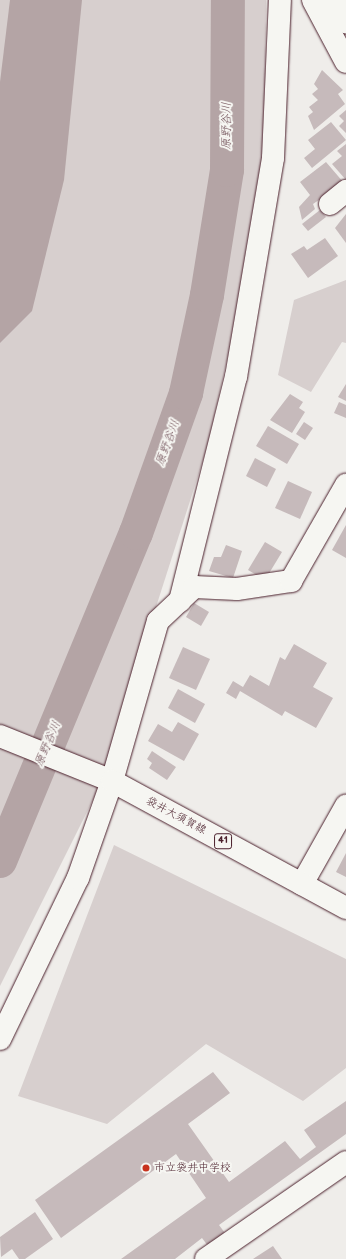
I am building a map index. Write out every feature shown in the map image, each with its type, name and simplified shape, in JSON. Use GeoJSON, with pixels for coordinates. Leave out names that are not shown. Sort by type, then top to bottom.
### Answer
{"type":"FeatureCollection","features":[{"type":"Feature","properties":{"kind":"street"},"geometry":{"type":"LineString","coordinates":[[180,601],[236,377],[270,174],[280,0]]}},
{"type":"Feature","properties":{"kind":"street"},"geometry":{"type":"LineString","coordinates":[[313,0],[344,52]]}},
{"type":"Feature","properties":{"kind":"street"},"geometry":{"type":"LineString","coordinates":[[335,0],[346,23]]}},
{"type":"Feature","properties":{"kind":"street"},"geometry":{"type":"LineString","coordinates":[[0,1039],[78,878],[105,778],[158,621],[194,587],[237,589],[291,581],[346,485]]}},
{"type":"Feature","properties":{"kind":"street","name":"袋井大須賀線"},"geometry":{"type":"LineString","coordinates":[[0,736],[105,778],[346,908]]}},
{"type":"Feature","properties":{"kind":"street"},"geometry":{"type":"LineString","coordinates":[[302,884],[346,806]]}},
{"type":"Feature","properties":{"kind":"street"},"geometry":{"type":"LineString","coordinates":[[206,1259],[343,1170]]}},
{"type":"Feature","properties":{"kind":"shaded area"},"geometry":{"type":"Polygon","coordinates":[[[0,0],[266,0],[265,128],[252,251],[207,448],[96,794],[0,986],[0,0]]]}},
{"type":"Feature","properties":{"kind":"shaded area"},"geometry":{"type":"Polygon","coordinates":[[[10,0],[82,0],[64,180],[32,311],[0,343],[0,82],[10,0]]]}},
{"type":"Feature","properties":{"kind":"shaded area"},"geometry":{"type":"Polygon","coordinates":[[[346,280],[346,343],[342,342],[311,392],[278,375],[294,300],[346,280]]]}},
{"type":"Feature","properties":{"kind":"shaded area"},"geometry":{"type":"Polygon","coordinates":[[[114,845],[346,959],[346,1068],[303,1101],[206,1044],[107,1124],[18,1096],[114,845]]]}},
{"type":"Feature","properties":{"kind":"building"},"geometry":{"type":"Polygon","coordinates":[[[322,70],[343,90],[338,94],[345,104],[314,130],[308,116],[313,112],[309,107],[318,100],[312,94],[318,89],[314,84],[322,70]]]}},
{"type":"Feature","properties":{"kind":"building"},"geometry":{"type":"Polygon","coordinates":[[[346,110],[346,133],[339,126],[344,121],[339,116],[346,110]]]}},
{"type":"Feature","properties":{"kind":"building"},"geometry":{"type":"Polygon","coordinates":[[[331,122],[346,140],[312,168],[304,158],[315,149],[308,140],[331,122]]]}},
{"type":"Feature","properties":{"kind":"building"},"geometry":{"type":"Polygon","coordinates":[[[346,144],[346,180],[332,164],[342,156],[337,151],[346,144]]]}},
{"type":"Feature","properties":{"kind":"building"},"geometry":{"type":"Polygon","coordinates":[[[326,162],[344,183],[313,204],[315,209],[302,220],[299,207],[310,195],[300,182],[326,162]]]}},
{"type":"Feature","properties":{"kind":"building"},"geometry":{"type":"Polygon","coordinates":[[[320,210],[326,217],[308,231],[302,224],[320,210]]]}},
{"type":"Feature","properties":{"kind":"building"},"geometry":{"type":"Polygon","coordinates":[[[346,214],[346,243],[335,228],[346,214]]]}},
{"type":"Feature","properties":{"kind":"building"},"geometry":{"type":"Polygon","coordinates":[[[325,238],[338,256],[308,278],[291,254],[304,246],[307,250],[325,238]]]}},
{"type":"Feature","properties":{"kind":"building"},"geometry":{"type":"Polygon","coordinates":[[[346,384],[346,401],[338,397],[346,384]]]}},
{"type":"Feature","properties":{"kind":"building"},"geometry":{"type":"Polygon","coordinates":[[[290,394],[303,402],[299,408],[305,412],[292,433],[270,420],[290,394]]]}},
{"type":"Feature","properties":{"kind":"building"},"geometry":{"type":"Polygon","coordinates":[[[339,402],[346,405],[346,418],[334,413],[339,402]]]}},
{"type":"Feature","properties":{"kind":"building"},"geometry":{"type":"Polygon","coordinates":[[[304,422],[313,428],[305,440],[296,434],[304,422]]]}},
{"type":"Feature","properties":{"kind":"building"},"geometry":{"type":"Polygon","coordinates":[[[268,426],[299,444],[287,464],[256,446],[268,426]]]}},
{"type":"Feature","properties":{"kind":"building"},"geometry":{"type":"Polygon","coordinates":[[[255,458],[276,469],[267,487],[246,476],[255,458]]]}},
{"type":"Feature","properties":{"kind":"building"},"geometry":{"type":"Polygon","coordinates":[[[288,481],[312,492],[300,519],[275,508],[288,481]]]}},
{"type":"Feature","properties":{"kind":"building"},"geometry":{"type":"Polygon","coordinates":[[[346,525],[346,558],[332,550],[346,525]]]}},
{"type":"Feature","properties":{"kind":"building"},"geometry":{"type":"Polygon","coordinates":[[[265,542],[282,552],[265,580],[248,570],[265,542]]]}},
{"type":"Feature","properties":{"kind":"building"},"geometry":{"type":"Polygon","coordinates":[[[226,545],[242,551],[233,578],[209,571],[214,557],[221,557],[226,545]]]}},
{"type":"Feature","properties":{"kind":"building"},"geometry":{"type":"Polygon","coordinates":[[[194,603],[209,612],[201,626],[186,617],[194,603]]]}},
{"type":"Feature","properties":{"kind":"building"},"geometry":{"type":"Polygon","coordinates":[[[294,644],[327,663],[313,687],[333,698],[316,728],[285,711],[282,716],[240,691],[236,699],[226,693],[233,681],[243,687],[250,675],[269,686],[280,657],[285,660],[294,644]]]}},
{"type":"Feature","properties":{"kind":"building"},"geometry":{"type":"Polygon","coordinates":[[[183,647],[210,659],[196,690],[169,678],[183,647]]]}},
{"type":"Feature","properties":{"kind":"building"},"geometry":{"type":"Polygon","coordinates":[[[178,689],[205,704],[195,723],[168,708],[178,689]]]}},
{"type":"Feature","properties":{"kind":"building"},"geometry":{"type":"Polygon","coordinates":[[[178,722],[199,734],[184,761],[148,741],[158,724],[172,732],[178,722]]]}},
{"type":"Feature","properties":{"kind":"building"},"geometry":{"type":"Polygon","coordinates":[[[152,751],[176,767],[167,780],[149,768],[152,763],[147,759],[152,751]]]}},
{"type":"Feature","properties":{"kind":"building"},"geometry":{"type":"Polygon","coordinates":[[[346,853],[346,877],[336,872],[346,853]]]}},
{"type":"Feature","properties":{"kind":"building"},"geometry":{"type":"Polygon","coordinates":[[[213,1072],[230,1093],[188,1124],[229,1182],[285,1141],[300,1159],[316,1147],[304,1130],[346,1101],[346,1134],[219,1225],[225,1233],[208,1246],[202,1238],[175,1259],[121,1259],[206,1198],[176,1154],[61,1238],[35,1200],[213,1072]]]}},
{"type":"Feature","properties":{"kind":"building"},"geometry":{"type":"Polygon","coordinates":[[[35,1212],[53,1239],[25,1259],[19,1259],[12,1249],[1,1257],[0,1237],[35,1212]]]}},
{"type":"Feature","properties":{"kind":"building"},"geometry":{"type":"Polygon","coordinates":[[[273,1246],[282,1259],[253,1259],[273,1246]]]}},
{"type":"Feature","properties":{"kind":"waterway","name":"原野谷川"},"geometry":{"type":"LineString","coordinates":[[0,861],[136,533],[186,393],[207,295],[227,170],[228,0]]}},
{"type":"Feature","properties":{"kind":"place","name":"市立袋井中学校"},"geometry":{"type":"Point","coordinates":[146,1168]}}]}
